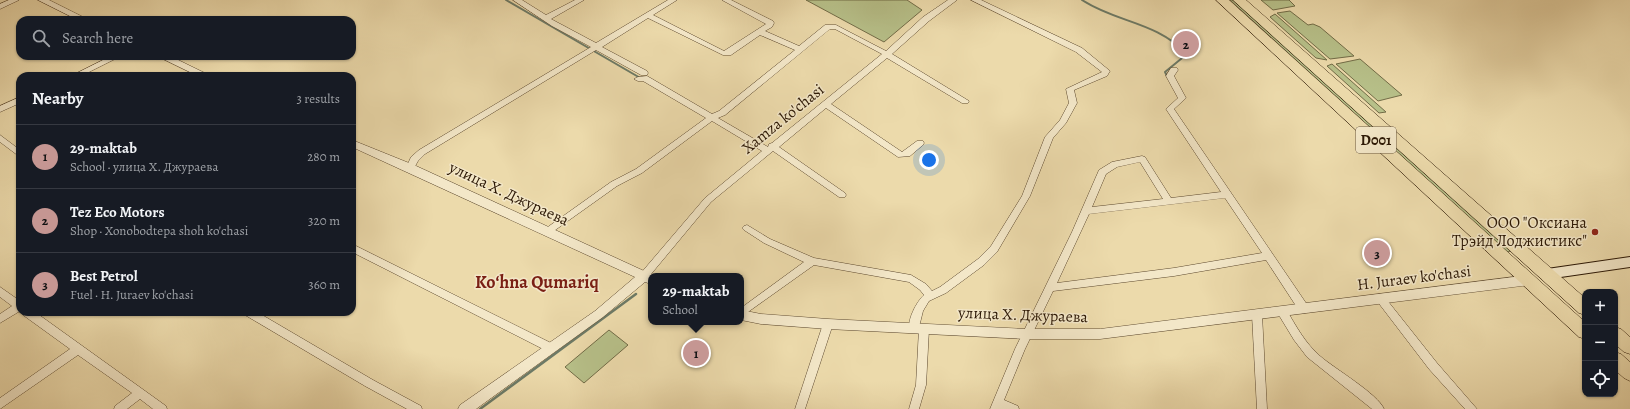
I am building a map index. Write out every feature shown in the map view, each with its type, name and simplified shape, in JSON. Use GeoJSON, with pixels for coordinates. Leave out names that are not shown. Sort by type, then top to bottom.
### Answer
{"type":"FeatureCollection","features":[{"type":"Feature","properties":{"kind":"highway","name":"D001"},"geometry":{"type":"LineString","coordinates":[[1222,0],[1582,329]]}},
{"type":"Feature","properties":{"kind":"highway","name":"D001"},"geometry":{"type":"LineString","coordinates":[[1239,0],[1582,305]]}},
{"type":"Feature","properties":{"kind":"highway"},"geometry":{"type":"LineString","coordinates":[[1529,280],[1550,277]]}},
{"type":"Feature","properties":{"kind":"highway"},"geometry":{"type":"LineString","coordinates":[[1618,337],[1630,347]]}},
{"type":"Feature","properties":{"kind":"highway"},"geometry":{"type":"LineString","coordinates":[[1617,361],[1630,373]]}},
{"type":"Feature","properties":{"kind":"main road"},"geometry":{"type":"LineString","coordinates":[[1550,277],[1630,262]]}},
{"type":"Feature","properties":{"kind":"main road"},"geometry":{"type":"LineString","coordinates":[[1550,277],[1630,269]]}},
{"type":"Feature","properties":{"kind":"street"},"geometry":{"type":"LineString","coordinates":[[0,7],[15,0]]}},
{"type":"Feature","properties":{"kind":"street"},"geometry":{"type":"LineString","coordinates":[[42,0],[76,16]]}},
{"type":"Feature","properties":{"kind":"street"},"geometry":{"type":"LineString","coordinates":[[517,0],[596,46],[644,78],[711,118],[769,148],[842,195]]}},
{"type":"Feature","properties":{"kind":"street"},"geometry":{"type":"LineString","coordinates":[[546,18],[580,0]]}},
{"type":"Feature","properties":{"kind":"street"},"geometry":{"type":"LineString","coordinates":[[410,168],[414,159],[422,152],[673,0]]}},
{"type":"Feature","properties":{"kind":"street"},"geometry":{"type":"LineString","coordinates":[[647,15],[723,53],[732,52],[770,23],[726,0]]}},
{"type":"Feature","properties":{"kind":"street","name":"Xamza ko'chasi"},"geometry":{"type":"LineString","coordinates":[[651,273],[708,200],[769,148],[887,54],[926,19],[953,0]]}},
{"type":"Feature","properties":{"kind":"street"},"geometry":{"type":"LineString","coordinates":[[914,409],[921,385],[918,310],[930,295],[943,290],[981,262],[994,249],[1026,196],[1049,137],[1063,121],[1073,103],[1070,89],[1104,74],[1106,71],[1079,50],[975,0]]}},
{"type":"Feature","properties":{"kind":"street"},"geometry":{"type":"LineString","coordinates":[[548,231],[614,184],[639,171],[711,118],[722,113],[828,27],[832,26],[887,54],[965,101]]}},
{"type":"Feature","properties":{"kind":"street"},"geometry":{"type":"LineString","coordinates":[[760,32],[799,49]]}},
{"type":"Feature","properties":{"kind":"street"},"geometry":{"type":"LineString","coordinates":[[86,72],[109,60]]}},
{"type":"Feature","properties":{"kind":"street"},"geometry":{"type":"LineString","coordinates":[[171,60],[197,72]]}},
{"type":"Feature","properties":{"kind":"street"},"geometry":{"type":"LineString","coordinates":[[1174,70],[1170,76],[1182,98],[1170,109],[1226,195],[1304,309]]}},
{"type":"Feature","properties":{"kind":"street"},"geometry":{"type":"LineString","coordinates":[[0,109],[16,102]]}},
{"type":"Feature","properties":{"kind":"street"},"geometry":{"type":"LineString","coordinates":[[825,104],[901,155],[907,154],[920,143]]}},
{"type":"Feature","properties":{"kind":"street"},"geometry":{"type":"LineString","coordinates":[[0,138],[16,151]]}},
{"type":"Feature","properties":{"kind":"street","name":"улица Х. Джураева"},"geometry":{"type":"LineString","coordinates":[[356,145],[648,277]]}},
{"type":"Feature","properties":{"kind":"street"},"geometry":{"type":"LineString","coordinates":[[1014,409],[996,406],[1026,334],[1052,287],[1088,211],[1102,172],[1115,164],[1142,159],[1169,202]]}},
{"type":"Feature","properties":{"kind":"street"},"geometry":{"type":"LineString","coordinates":[[1088,211],[1226,195]]}},
{"type":"Feature","properties":{"kind":"street"},"geometry":{"type":"LineString","coordinates":[[747,228],[767,241],[812,261],[911,279],[923,287],[930,295]]}},
{"type":"Feature","properties":{"kind":"street"},"geometry":{"type":"LineString","coordinates":[[356,250],[551,348]]}},
{"type":"Feature","properties":{"kind":"street"},"geometry":{"type":"LineString","coordinates":[[1052,287],[1174,272],[1268,256]]}},
{"type":"Feature","properties":{"kind":"street"},"geometry":{"type":"LineString","coordinates":[[744,312],[812,261]]}},
{"type":"Feature","properties":{"kind":"street"},"geometry":{"type":"LineString","coordinates":[[465,409],[599,314],[648,277]]}},
{"type":"Feature","properties":{"kind":"street","name":"H. Juraev ko'chasi"},"geometry":{"type":"LineString","coordinates":[[1304,309],[1529,280]]}},
{"type":"Feature","properties":{"kind":"street"},"geometry":{"type":"LineString","coordinates":[[0,291],[16,304]]}},
{"type":"Feature","properties":{"kind":"street"},"geometry":{"type":"LineString","coordinates":[[1380,298],[1433,366],[1472,409]]}},
{"type":"Feature","properties":{"kind":"street"},"geometry":{"type":"LineString","coordinates":[[0,319],[16,309]]}},
{"type":"Feature","properties":{"kind":"street","name":"улица Х. Джураева"},"geometry":{"type":"LineString","coordinates":[[744,315],[761,319],[828,324],[1026,334],[1100,334],[1304,309]]}},
{"type":"Feature","properties":{"kind":"street"},"geometry":{"type":"LineString","coordinates":[[1282,312],[1302,344],[1316,359],[1360,392],[1379,409]]}},
{"type":"Feature","properties":{"kind":"street"},"geometry":{"type":"LineString","coordinates":[[1258,315],[1262,409]]}},
{"type":"Feature","properties":{"kind":"street"},"geometry":{"type":"LineString","coordinates":[[33,316],[139,394],[162,409]]}},
{"type":"Feature","properties":{"kind":"street"},"geometry":{"type":"LineString","coordinates":[[256,316],[369,383],[417,409]]}},
{"type":"Feature","properties":{"kind":"street"},"geometry":{"type":"LineString","coordinates":[[800,409],[828,324]]}},
{"type":"Feature","properties":{"kind":"street"},"geometry":{"type":"LineString","coordinates":[[0,404],[78,349]]}},
{"type":"Feature","properties":{"kind":"street"},"geometry":{"type":"LineString","coordinates":[[119,409],[139,394]]}},
{"type":"Feature","properties":{"kind":"green space"},"geometry":{"type":"Polygon","coordinates":[[[806,0],[907,0],[922,10],[884,42],[806,0]]]}},
{"type":"Feature","properties":{"kind":"green space"},"geometry":{"type":"Polygon","coordinates":[[[1230,0],[1235,0],[1511,251],[1507,252],[1230,0]]]}},
{"type":"Feature","properties":{"kind":"green space"},"geometry":{"type":"Polygon","coordinates":[[[1261,0],[1289,0],[1295,6],[1273,10],[1261,0]]]}},
{"type":"Feature","properties":{"kind":"green space"},"geometry":{"type":"Polygon","coordinates":[[[1290,11],[1308,25],[1313,24],[1320,27],[1354,56],[1330,59],[1277,13],[1290,11]]]}},
{"type":"Feature","properties":{"kind":"green space"},"geometry":{"type":"Polygon","coordinates":[[[1275,14],[1327,60],[1316,58],[1270,17],[1275,14]]]}},
{"type":"Feature","properties":{"kind":"green space"},"geometry":{"type":"Polygon","coordinates":[[[1360,59],[1402,95],[1378,101],[1336,64],[1360,59]]]}},
{"type":"Feature","properties":{"kind":"green space"},"geometry":{"type":"Polygon","coordinates":[[[1332,64],[1386,112],[1379,113],[1327,66],[1332,64]]]}},
{"type":"Feature","properties":{"kind":"green space"},"geometry":{"type":"Polygon","coordinates":[[[609,330],[628,345],[584,383],[565,367],[609,330]]]}},
{"type":"Feature","properties":{"kind":"waterway"},"geometry":{"type":"LineString","coordinates":[[506,0],[642,79]]}},
{"type":"Feature","properties":{"kind":"waterway"},"geometry":{"type":"LineString","coordinates":[[1082,0],[1109,14],[1149,28],[1175,43],[1187,54],[1165,72],[1168,78]]}},
{"type":"Feature","properties":{"kind":"waterway"},"geometry":{"type":"LineString","coordinates":[[480,409],[636,294]]}},
{"type":"Feature","properties":{"kind":"place","name":"Tez Eco Motors"},"geometry":{"type":"Point","coordinates":[1186,44]}},
{"type":"Feature","properties":{"kind":"place","name":"ООО \"Оксиана Трэйд Лоджистикс\""},"geometry":{"type":"Point","coordinates":[1595,232]}},
{"type":"Feature","properties":{"kind":"place","name":"Best Petrol"},"geometry":{"type":"Point","coordinates":[1377,253]}},
{"type":"Feature","properties":{"kind":"place","name":"29-maktab"},"geometry":{"type":"Point","coordinates":[696,353]}},
{"type":"Feature","properties":{"kind":"district","name":"Koʻhna Qumariq"},"geometry":{"type":"Point","coordinates":[537,282]}}]}
